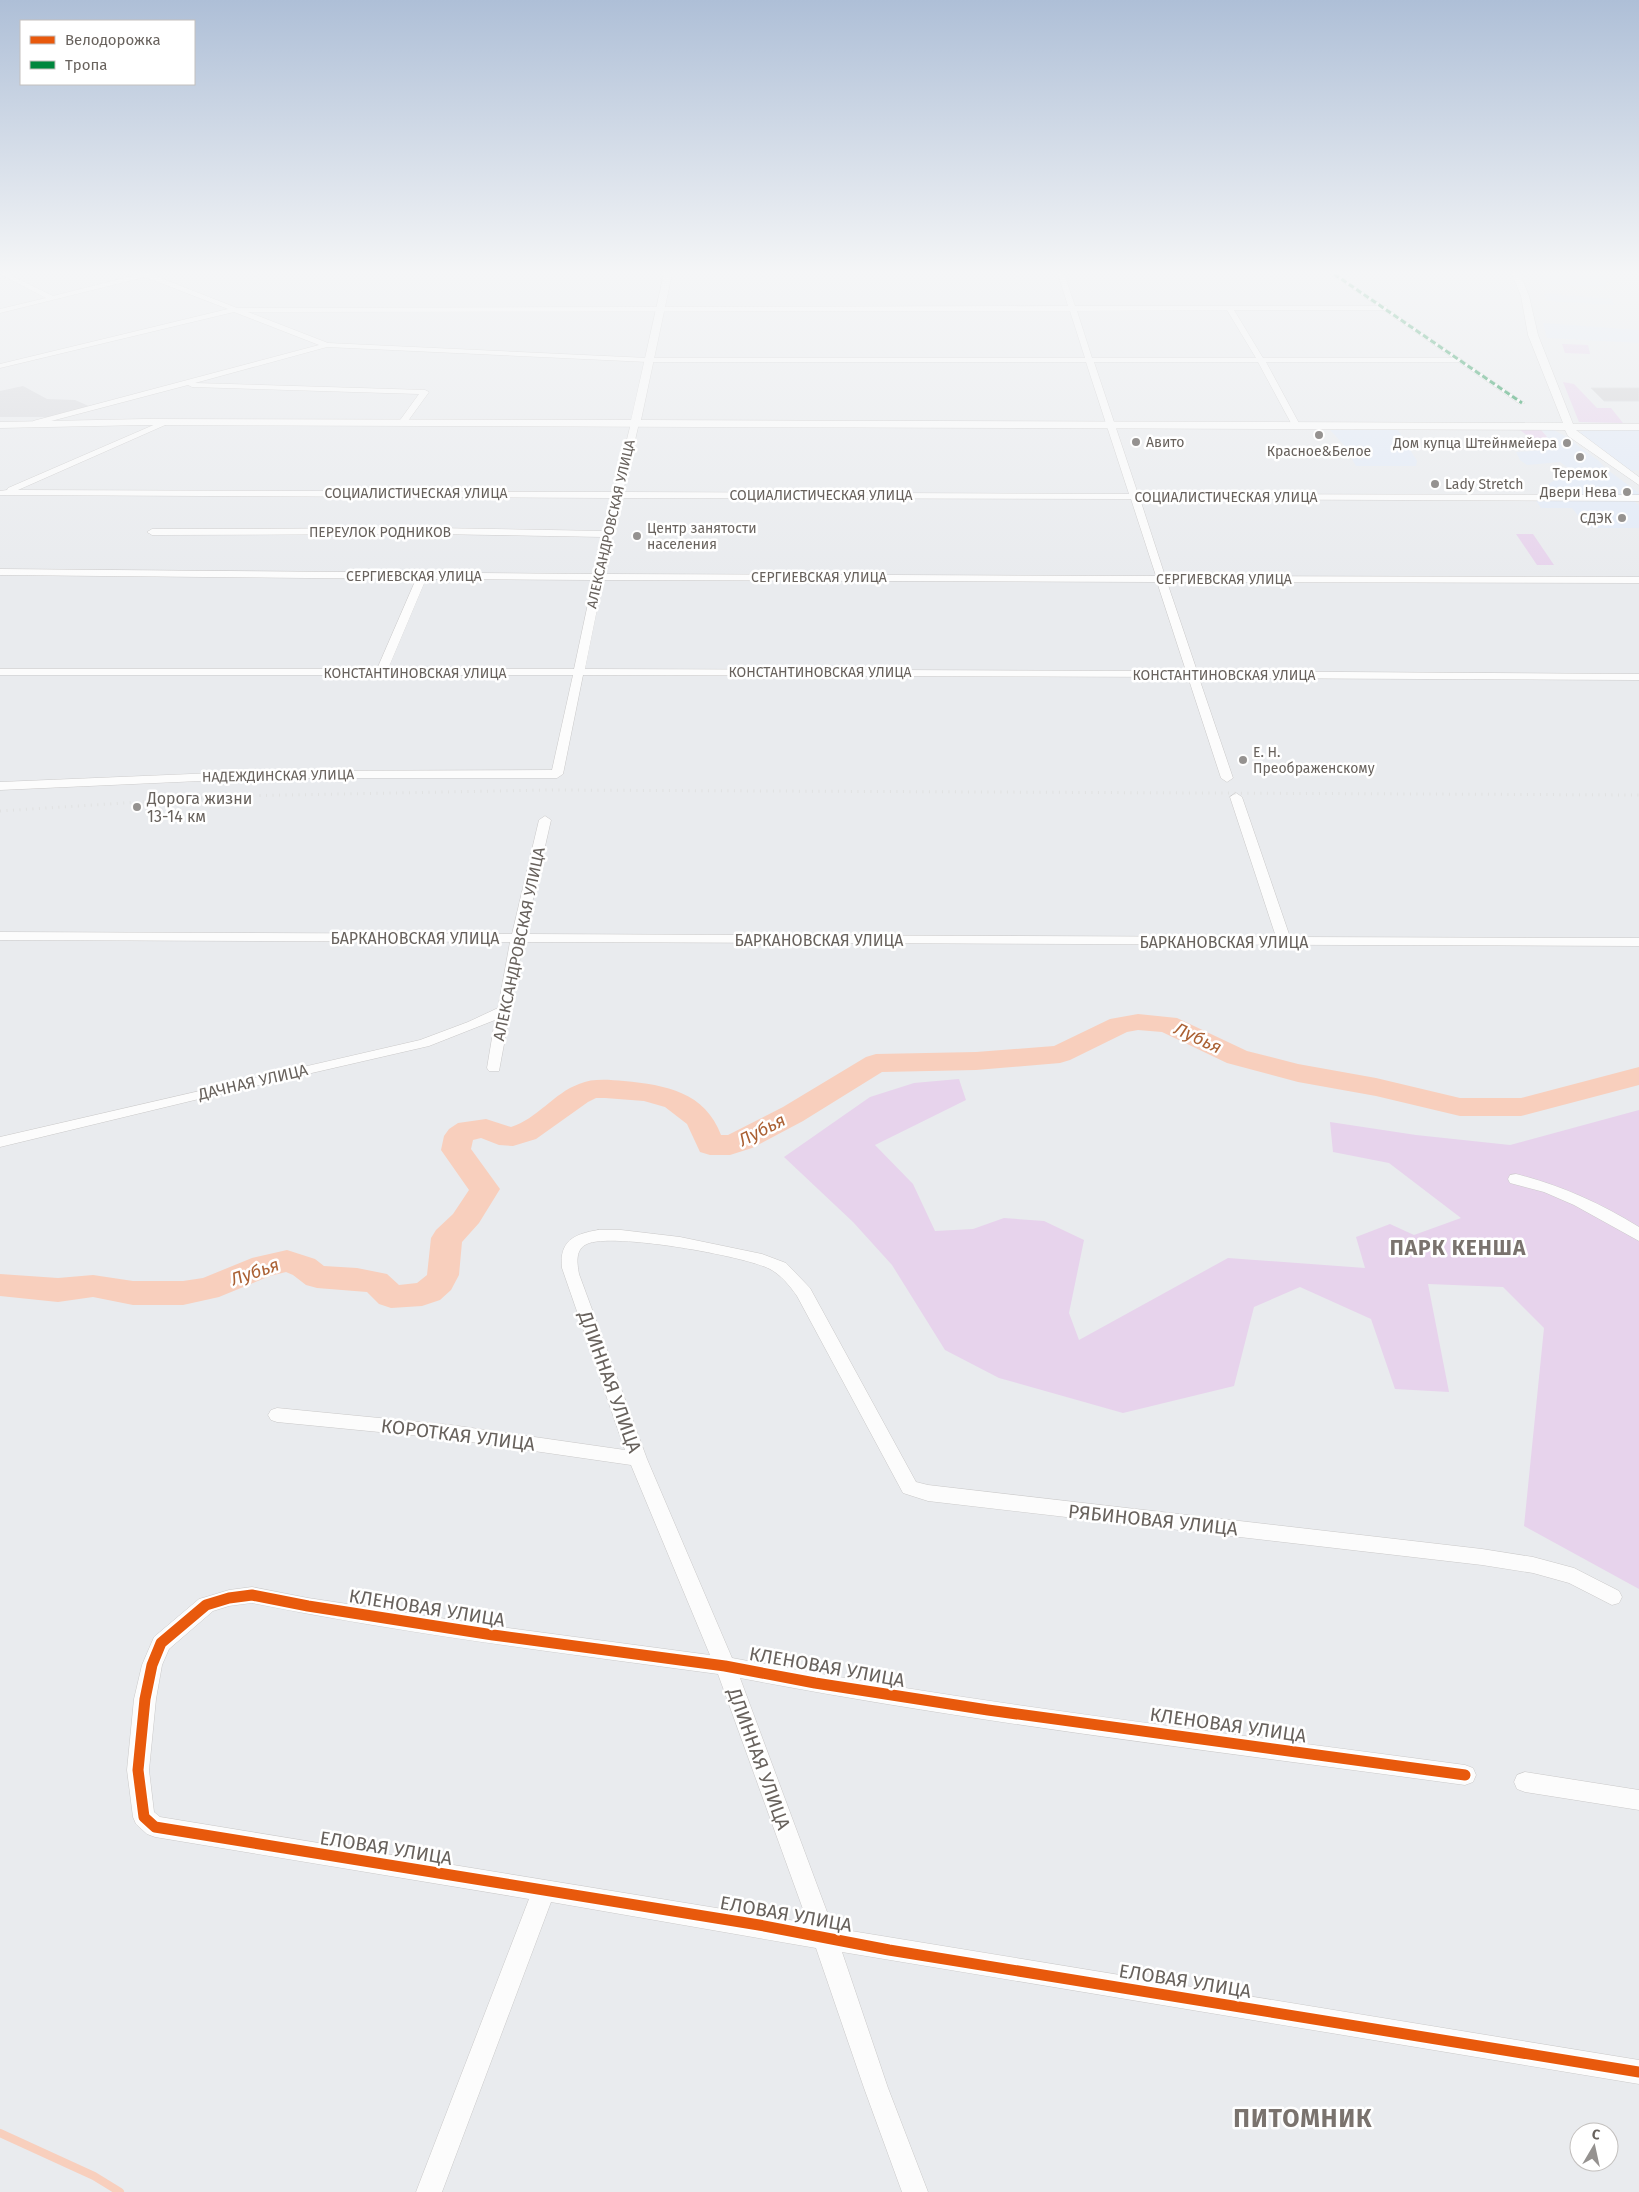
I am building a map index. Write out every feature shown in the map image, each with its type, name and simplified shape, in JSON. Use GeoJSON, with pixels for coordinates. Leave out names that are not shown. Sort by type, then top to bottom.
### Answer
{"type":"FeatureCollection","features":[{"type":"Feature","properties":{"kind":"street"},"geometry":{"type":"LineString","coordinates":[[36,423],[207,376]]}},
{"type":"Feature","properties":{"kind":"street","name":"АЛЕКСАНДРОВСКАЯ УЛИЦА"},"geometry":{"type":"LineString","coordinates":[[557,774],[599,576],[645,376]]}},
{"type":"Feature","properties":{"kind":"street"},"geometry":{"type":"LineString","coordinates":[[1094,376],[1227,778]]}},
{"type":"Feature","properties":{"kind":"street"},"geometry":{"type":"LineString","coordinates":[[1270,376],[1296,425]]}},
{"type":"Feature","properties":{"kind":"street"},"geometry":{"type":"LineString","coordinates":[[1483,376],[1522,403]]}},
{"type":"Feature","properties":{"kind":"street"},"geometry":{"type":"LineString","coordinates":[[1549,376],[1568,427],[1579,441],[1639,482]]}},
{"type":"Feature","properties":{"kind":"street"},"geometry":{"type":"LineString","coordinates":[[178,384],[425,392],[402,423]]}},
{"type":"Feature","properties":{"kind":"street"},"geometry":{"type":"LineString","coordinates":[[0,425],[168,422],[1639,427]]}},
{"type":"Feature","properties":{"kind":"street"},"geometry":{"type":"LineString","coordinates":[[2,494],[168,422]]}},
{"type":"Feature","properties":{"kind":"street","name":"СОЦИАЛИСТИЧЕСКАЯ УЛИЦА"},"geometry":{"type":"LineString","coordinates":[[2,494],[618,494],[1639,498]]}},
{"type":"Feature","properties":{"kind":"street","name":"ПЕРЕУЛОК РОДНИКОВ"},"geometry":{"type":"LineString","coordinates":[[152,532],[433,531],[609,534]]}},
{"type":"Feature","properties":{"kind":"street","name":"СЕРГИЕВСКАЯ УЛИЦА"},"geometry":{"type":"LineString","coordinates":[[0,572],[422,576],[1639,580]]}},
{"type":"Feature","properties":{"kind":"street"},"geometry":{"type":"LineString","coordinates":[[381,673],[422,576]]}},
{"type":"Feature","properties":{"kind":"street","name":"КОНСТАНТИНОВСКАЯ УЛИЦА"},"geometry":{"type":"LineString","coordinates":[[0,672],[819,672],[1639,677]]}},
{"type":"Feature","properties":{"kind":"street","name":"НАДЕЖДИНСКАЯ УЛИЦА"},"geometry":{"type":"LineString","coordinates":[[0,786],[45,786],[223,776],[557,774]]}},
{"type":"Feature","properties":{"kind":"street"},"geometry":{"type":"LineString","coordinates":[[1236,797],[1285,942]]}},
{"type":"Feature","properties":{"kind":"street","name":"АЛЕКСАНДРОВСКАЯ УЛИЦА"},"geometry":{"type":"LineString","coordinates":[[494,1068],[517,939],[545,820]]}},
{"type":"Feature","properties":{"kind":"street","name":"БАРКАНОВСКАЯ УЛИЦА"},"geometry":{"type":"LineString","coordinates":[[0,936],[1639,942]]}},
{"type":"Feature","properties":{"kind":"street","name":"ДАЧНАЯ УЛИЦА"},"geometry":{"type":"LineString","coordinates":[[0,1142],[202,1093],[424,1043],[473,1025],[503,1011]]}},
{"type":"Feature","properties":{"kind":"street"},"geometry":{"type":"LineString","coordinates":[[1516,1179],[1546,1186],[1603,1212],[1639,1234]]}},
{"type":"Feature","properties":{"kind":"street","name":"РЯБИНОВАЯ УЛИЦА"},"geometry":{"type":"LineString","coordinates":[[571,1274],[569,1254],[577,1243],[592,1236],[614,1234],[747,1254],[778,1266],[804,1292],[910,1488],[928,1493],[1019,1504],[1490,1558],[1533,1565],[1574,1576],[1612,1597]]}},
{"type":"Feature","properties":{"kind":"street","name":"ДЛИННАЯ УЛИЦА"},"geometry":{"type":"LineString","coordinates":[[571,1274],[638,1459],[725,1666],[825,1938],[876,2088],[915,2192]]}},
{"type":"Feature","properties":{"kind":"street","name":"КОРОТКАЯ УЛИЦА"},"geometry":{"type":"LineString","coordinates":[[277,1415],[451,1432],[638,1459]]}},
{"type":"Feature","properties":{"kind":"street","name":"КЛЕНОВАЯ УЛИЦА"},"geometry":{"type":"LineString","coordinates":[[190,1617],[206,1605],[229,1598],[252,1595],[493,1636],[725,1666],[815,1683],[988,1710],[1465,1774]]}},
{"type":"Feature","properties":{"kind":"street","name":"ЕЛОВАЯ УЛИЦА"},"geometry":{"type":"LineString","coordinates":[[190,1617],[161,1644],[152,1665],[145,1699],[138,1770],[144,1817],[155,1827],[759,1925],[825,1938],[1639,2072]]}},
{"type":"Feature","properties":{"kind":"street"},"geometry":{"type":"LineString","coordinates":[[1526,1782],[1639,1800]]}},
{"type":"Feature","properties":{"kind":"street"},"geometry":{"type":"LineString","coordinates":[[429,2192],[544,1890]]}},
{"type":"Feature","properties":{"kind":"shaded area"},"geometry":{"type":"Polygon","coordinates":[[[1563,382],[1574,384],[1597,408],[1611,408],[1623,423],[1579,422],[1563,382]]]}},
{"type":"Feature","properties":{"kind":"shaded area"},"geometry":{"type":"Polygon","coordinates":[[[23,386],[47,399],[75,400],[91,407],[57,417],[0,417],[0,391],[23,386]]]}},
{"type":"Feature","properties":{"kind":"shaded area"},"geometry":{"type":"Polygon","coordinates":[[[1539,428],[1552,429],[1563,435],[1639,493],[1639,496],[1554,496],[1547,485],[1571,470],[1560,462],[1527,465],[1520,460],[1516,452],[1546,450],[1544,448],[1549,448],[1541,441],[1547,436],[1539,428]]]}},
{"type":"Feature","properties":{"kind":"shaded area"},"geometry":{"type":"Polygon","coordinates":[[[1330,430],[1398,430],[1417,461],[1416,466],[1356,466],[1343,444],[1330,430]]]}},
{"type":"Feature","properties":{"kind":"shaded area"},"geometry":{"type":"Polygon","coordinates":[[[1520,430],[1541,430],[1547,437],[1541,441],[1549,448],[1544,448],[1520,430]]]}},
{"type":"Feature","properties":{"kind":"shaded area"},"geometry":{"type":"Polygon","coordinates":[[[1639,430],[1639,470],[1631,471],[1580,434],[1580,432],[1584,431],[1639,430]]]}},
{"type":"Feature","properties":{"kind":"shaded area"},"geometry":{"type":"Polygon","coordinates":[[[1535,499],[1633,500],[1639,505],[1639,528],[1588,528],[1572,508],[1541,508],[1535,499]]]}},
{"type":"Feature","properties":{"kind":"shaded area"},"geometry":{"type":"Polygon","coordinates":[[[1516,534],[1533,534],[1554,565],[1537,565],[1516,534]]]}},
{"type":"Feature","properties":{"kind":"shaded area"},"geometry":{"type":"Polygon","coordinates":[[[959,1079],[966,1100],[875,1145],[913,1184],[935,1231],[973,1229],[1004,1218],[1044,1221],[1084,1240],[1069,1313],[1079,1340],[1228,1258],[1365,1268],[1356,1237],[1390,1224],[1414,1235],[1461,1218],[1389,1163],[1333,1152],[1330,1122],[1416,1135],[1510,1145],[1639,1110],[1639,1589],[1524,1526],[1544,1328],[1503,1287],[1428,1284],[1449,1392],[1395,1389],[1371,1319],[1300,1287],[1254,1307],[1234,1386],[1123,1413],[999,1378],[945,1350],[892,1265],[853,1222],[784,1157],[870,1097],[914,1083],[959,1079]]]}},
{"type":"Feature","properties":{"kind":"building"},"geometry":{"type":"Polygon","coordinates":[[[1591,388],[1639,388],[1639,401],[1604,401],[1591,388]]]}},
{"type":"Feature","properties":{"kind":"waterway","name":"Лубья"},"geometry":{"type":"LineString","coordinates":[[0,1285],[58,1290],[93,1286],[133,1293],[183,1293],[208,1289],[263,1266],[287,1261],[304,1267],[317,1277],[376,1282],[391,1296],[414,1296],[429,1292],[440,1282],[443,1275],[447,1238],[464,1222],[485,1189],[456,1150],[459,1136],[468,1130],[486,1128],[499,1135],[513,1136],[526,1132],[577,1096],[596,1089],[644,1092],[672,1099],[697,1117],[703,1126],[710,1145],[730,1145],[742,1141],[793,1114],[876,1063],[976,1061],[1060,1054],[1120,1025],[1138,1022],[1167,1024],[1237,1057],[1298,1073],[1376,1087],[1460,1107],[1521,1107],[1639,1076]]}},
{"type":"Feature","properties":{"kind":"waterway"},"geometry":{"type":"LineString","coordinates":[[0,2133],[94,2176],[120,2192]]}},
{"type":"Feature","properties":{"kind":"railway"},"geometry":{"type":"LineString","coordinates":[[0,811],[233,796],[552,790],[1639,795]]}},
{"type":"Feature","properties":{"kind":"marked path"},"geometry":{"type":"LineString","coordinates":[[1483,376],[1522,403]]}},
{"type":"Feature","properties":{"kind":"cycle path"},"geometry":{"type":"LineString","coordinates":[[1465,1775],[988,1710],[815,1683],[725,1666],[493,1635],[308,1606],[252,1595],[229,1598],[206,1605],[161,1643],[152,1665],[145,1699],[138,1770],[144,1817],[155,1827],[759,1925],[889,1950],[1639,2072]]}},
{"type":"Feature","properties":{"kind":"place","name":"Красное&Белое"},"geometry":{"type":"Point","coordinates":[1319,435]}},
{"type":"Feature","properties":{"kind":"place","name":"Авито"},"geometry":{"type":"Point","coordinates":[1136,442]}},
{"type":"Feature","properties":{"kind":"place","name":"Дом купца Штейнмейера"},"geometry":{"type":"Point","coordinates":[1567,443]}},
{"type":"Feature","properties":{"kind":"place","name":"Теремок"},"geometry":{"type":"Point","coordinates":[1580,457]}},
{"type":"Feature","properties":{"kind":"place","name":"Lady Stretch"},"geometry":{"type":"Point","coordinates":[1435,484]}},
{"type":"Feature","properties":{"kind":"place","name":"Двери Нева"},"geometry":{"type":"Point","coordinates":[1627,492]}},
{"type":"Feature","properties":{"kind":"place","name":"СДЭК"},"geometry":{"type":"Point","coordinates":[1622,518]}},
{"type":"Feature","properties":{"kind":"place","name":"Центр занятости населения"},"geometry":{"type":"Point","coordinates":[637,536]}},
{"type":"Feature","properties":{"kind":"place","name":"Е. Н. Преображенскому"},"geometry":{"type":"Point","coordinates":[1243,760]}},
{"type":"Feature","properties":{"kind":"place","name":"Дорога жизни 13-14 км"},"geometry":{"type":"Point","coordinates":[137,807]}},
{"type":"Feature","properties":{"kind":"district","name":"ПАРК КЕНША"},"geometry":{"type":"Point","coordinates":[1458,1248]}},
{"type":"Feature","properties":{"kind":"district","name":"ПИТОМНИК"},"geometry":{"type":"Point","coordinates":[1303,2119]}}]}
